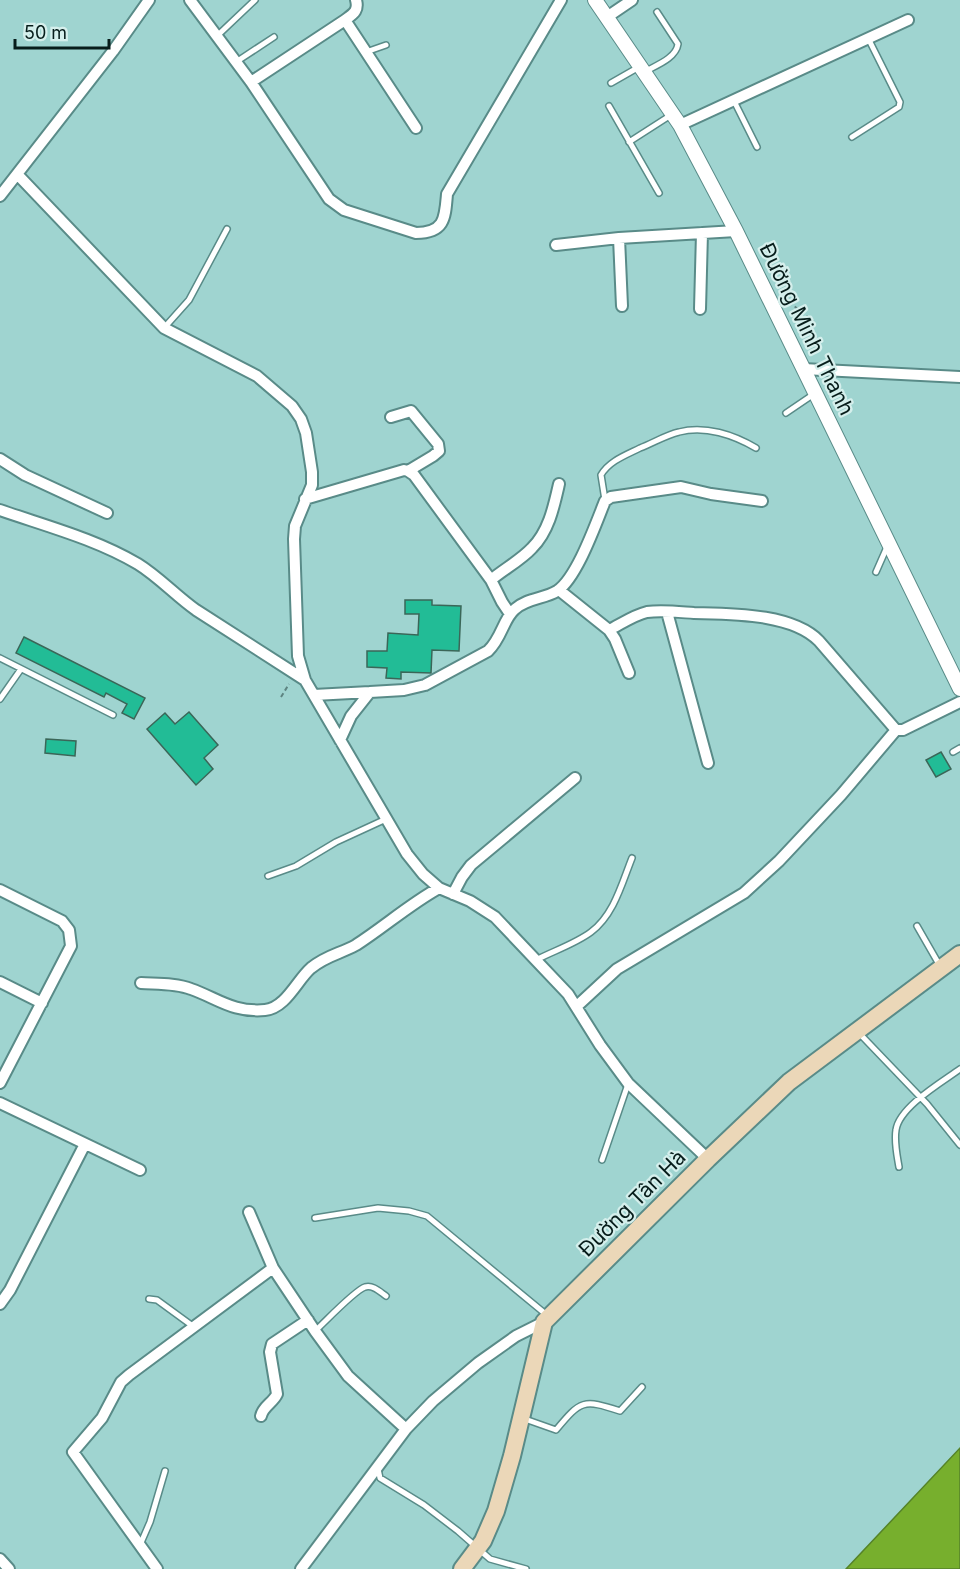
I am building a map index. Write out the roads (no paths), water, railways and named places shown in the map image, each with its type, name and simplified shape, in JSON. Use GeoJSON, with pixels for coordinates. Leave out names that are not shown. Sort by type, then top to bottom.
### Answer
{"type":"FeatureCollection","features":[{"type":"Feature","properties":{"kind":"main road","name":"Đường Tân Hà"},"geometry":{"type":"LineString","coordinates":[[547,1320],[708,1159],[789,1082],[960,954]]}},
{"type":"Feature","properties":{"kind":"main road"},"geometry":{"type":"LineString","coordinates":[[462,1569],[478,1548],[496,1511],[547,1320]]}},
{"type":"Feature","properties":{"kind":"street"},"geometry":{"type":"LineString","coordinates":[[0,196],[113,51],[149,0]]}},
{"type":"Feature","properties":{"kind":"street"},"geometry":{"type":"LineString","coordinates":[[190,0],[251,82],[329,199],[344,210],[416,233],[436,230],[442,222],[447,194],[561,0]]}},
{"type":"Feature","properties":{"kind":"street"},"geometry":{"type":"LineString","coordinates":[[251,82],[345,21],[355,12],[358,6],[356,0]]}},
{"type":"Feature","properties":{"kind":"street","name":"Đường Minh Thanh"},"geometry":{"type":"LineString","coordinates":[[595,0],[676,120],[736,231],[960,689]]}},
{"type":"Feature","properties":{"kind":"street"},"geometry":{"type":"LineString","coordinates":[[607,17],[632,0]]}},
{"type":"Feature","properties":{"kind":"street"},"geometry":{"type":"LineString","coordinates":[[676,120],[734,101],[908,20]]}},
{"type":"Feature","properties":{"kind":"street"},"geometry":{"type":"LineString","coordinates":[[345,21],[416,128]]}},
{"type":"Feature","properties":{"kind":"street"},"geometry":{"type":"LineString","coordinates":[[0,179],[15,178],[164,327],[257,376],[292,406],[301,419],[308,443],[312,485],[295,526],[294,539],[300,677]]}},
{"type":"Feature","properties":{"kind":"street"},"geometry":{"type":"LineString","coordinates":[[556,245],[619,238],[736,231]]}},
{"type":"Feature","properties":{"kind":"street"},"geometry":{"type":"LineString","coordinates":[[700,309],[702,233]]}},
{"type":"Feature","properties":{"kind":"street"},"geometry":{"type":"LineString","coordinates":[[619,238],[622,306]]}},
{"type":"Feature","properties":{"kind":"street"},"geometry":{"type":"LineString","coordinates":[[803,369],[960,378]]}},
{"type":"Feature","properties":{"kind":"street"},"geometry":{"type":"LineString","coordinates":[[391,417],[411,411],[438,444],[439,451],[408,471]]}},
{"type":"Feature","properties":{"kind":"street"},"geometry":{"type":"LineString","coordinates":[[0,459],[25,475],[107,513]]}},
{"type":"Feature","properties":{"kind":"street"},"geometry":{"type":"LineString","coordinates":[[305,499],[404,470],[408,471],[414,475],[491,580],[510,614]]}},
{"type":"Feature","properties":{"kind":"street"},"geometry":{"type":"LineString","coordinates":[[491,580],[537,543],[548,522],[559,484]]}},
{"type":"Feature","properties":{"kind":"street"},"geometry":{"type":"LineString","coordinates":[[314,695],[404,690],[425,685],[488,651],[496,643],[510,614],[522,603],[559,590],[566,583],[586,547],[605,501],[611,497],[681,487],[762,501]]}},
{"type":"Feature","properties":{"kind":"street"},"geometry":{"type":"LineString","coordinates":[[0,510],[121,554],[157,577],[179,598],[196,610],[300,677],[314,695],[406,854],[423,874],[440,888],[495,916],[577,1006],[600,1045],[628,1083],[708,1159]]}},
{"type":"Feature","properties":{"kind":"street"},"geometry":{"type":"LineString","coordinates":[[559,590],[609,630],[629,673]]}},
{"type":"Feature","properties":{"kind":"street"},"geometry":{"type":"LineString","coordinates":[[609,630],[639,615],[656,611],[751,615],[811,632],[896,730],[903,730],[960,702]]}},
{"type":"Feature","properties":{"kind":"street"},"geometry":{"type":"LineString","coordinates":[[667,612],[708,763]]}},
{"type":"Feature","properties":{"kind":"street"},"geometry":{"type":"LineString","coordinates":[[340,740],[351,716],[370,693]]}},
{"type":"Feature","properties":{"kind":"street"},"geometry":{"type":"LineString","coordinates":[[577,1006],[617,969],[744,893],[779,861],[841,795],[896,730]]}},
{"type":"Feature","properties":{"kind":"street"},"geometry":{"type":"LineString","coordinates":[[453,894],[471,865],[575,777]]}},
{"type":"Feature","properties":{"kind":"street"},"geometry":{"type":"LineString","coordinates":[[141,983],[187,987],[221,1004],[235,1008],[265,1010],[283,1000],[309,970],[321,961],[355,945],[440,888]]}},
{"type":"Feature","properties":{"kind":"street"},"geometry":{"type":"LineString","coordinates":[[0,890],[62,921],[69,930],[71,946],[0,1083]]}},
{"type":"Feature","properties":{"kind":"street"},"geometry":{"type":"LineString","coordinates":[[0,982],[42,1003]]}},
{"type":"Feature","properties":{"kind":"street"},"geometry":{"type":"LineString","coordinates":[[0,1103],[140,1170]]}},
{"type":"Feature","properties":{"kind":"street"},"geometry":{"type":"LineString","coordinates":[[0,1305],[10,1290],[85,1144]]}},
{"type":"Feature","properties":{"kind":"street"},"geometry":{"type":"LineString","coordinates":[[249,1212],[273,1268],[315,1331],[348,1376],[406,1429]]}},
{"type":"Feature","properties":{"kind":"street"},"geometry":{"type":"LineString","coordinates":[[157,1569],[73,1452],[102,1418],[121,1382],[273,1268]]}},
{"type":"Feature","properties":{"kind":"street"},"geometry":{"type":"LineString","coordinates":[[261,1416],[262,1410],[274,1400],[277,1394],[270,1352],[272,1344],[308,1320]]}},
{"type":"Feature","properties":{"kind":"street"},"geometry":{"type":"LineString","coordinates":[[301,1569],[406,1429],[433,1401],[478,1363],[516,1336],[547,1320]]}},
{"type":"Feature","properties":{"kind":"street"},"geometry":{"type":"LineString","coordinates":[[0,1560],[9,1569]]}},
{"type":"Feature","properties":{"kind":"lane"},"geometry":{"type":"LineString","coordinates":[[217,36],[255,0]]}},
{"type":"Feature","properties":{"kind":"lane"},"geometry":{"type":"LineString","coordinates":[[611,83],[674,55],[678,44],[657,12]]}},
{"type":"Feature","properties":{"kind":"lane"},"geometry":{"type":"LineString","coordinates":[[236,62],[274,37]]}},
{"type":"Feature","properties":{"kind":"lane"},"geometry":{"type":"LineString","coordinates":[[852,137],[899,107],[900,102],[868,38]]}},
{"type":"Feature","properties":{"kind":"lane"},"geometry":{"type":"LineString","coordinates":[[366,52],[386,45]]}},
{"type":"Feature","properties":{"kind":"lane"},"geometry":{"type":"LineString","coordinates":[[734,101],[757,147]]}},
{"type":"Feature","properties":{"kind":"lane"},"geometry":{"type":"LineString","coordinates":[[609,106],[659,193]]}},
{"type":"Feature","properties":{"kind":"lane"},"geometry":{"type":"LineString","coordinates":[[629,141],[676,120]]}},
{"type":"Feature","properties":{"kind":"lane"},"geometry":{"type":"LineString","coordinates":[[164,327],[189,300],[227,229]]}},
{"type":"Feature","properties":{"kind":"lane"},"geometry":{"type":"LineString","coordinates":[[786,413],[815,393]]}},
{"type":"Feature","properties":{"kind":"lane"},"geometry":{"type":"LineString","coordinates":[[605,501],[602,475],[609,465],[622,456],[678,432],[695,429],[716,432],[738,437],[756,448]]}},
{"type":"Feature","properties":{"kind":"lane"},"geometry":{"type":"LineString","coordinates":[[876,572],[889,543]]}},
{"type":"Feature","properties":{"kind":"lane"},"geometry":{"type":"LineString","coordinates":[[0,658],[112,715]]}},
{"type":"Feature","properties":{"kind":"lane"},"geometry":{"type":"LineString","coordinates":[[0,699],[21,669]]}},
{"type":"Feature","properties":{"kind":"lane"},"geometry":{"type":"LineString","coordinates":[[952,752],[960,748]]}},
{"type":"Feature","properties":{"kind":"lane"},"geometry":{"type":"LineString","coordinates":[[268,876],[296,866],[336,842],[386,819]]}},
{"type":"Feature","properties":{"kind":"lane"},"geometry":{"type":"LineString","coordinates":[[536,960],[591,932],[602,922],[632,858]]}},
{"type":"Feature","properties":{"kind":"lane"},"geometry":{"type":"LineString","coordinates":[[917,926],[941,967]]}},
{"type":"Feature","properties":{"kind":"lane"},"geometry":{"type":"LineString","coordinates":[[857,1031],[920,1096],[960,1145]]}},
{"type":"Feature","properties":{"kind":"lane"},"geometry":{"type":"LineString","coordinates":[[899,1167],[896,1149],[898,1122],[920,1096],[960,1070]]}},
{"type":"Feature","properties":{"kind":"lane"},"geometry":{"type":"LineString","coordinates":[[602,1160],[628,1083]]}},
{"type":"Feature","properties":{"kind":"lane"},"geometry":{"type":"LineString","coordinates":[[315,1218],[378,1208],[409,1211],[427,1216],[547,1320]]}},
{"type":"Feature","properties":{"kind":"lane"},"geometry":{"type":"LineString","coordinates":[[315,1331],[364,1287],[373,1287],[386,1296]]}},
{"type":"Feature","properties":{"kind":"lane"},"geometry":{"type":"LineString","coordinates":[[149,1299],[157,1300],[195,1328]]}},
{"type":"Feature","properties":{"kind":"lane"},"geometry":{"type":"LineString","coordinates":[[521,1418],[556,1430],[576,1407],[594,1403],[620,1410],[642,1387]]}},
{"type":"Feature","properties":{"kind":"lane"},"geometry":{"type":"LineString","coordinates":[[378,1469],[380,1478],[424,1505],[490,1559],[526,1569]]}},
{"type":"Feature","properties":{"kind":"lane"},"geometry":{"type":"LineString","coordinates":[[140,1545],[150,1522],[165,1471]]}}]}
